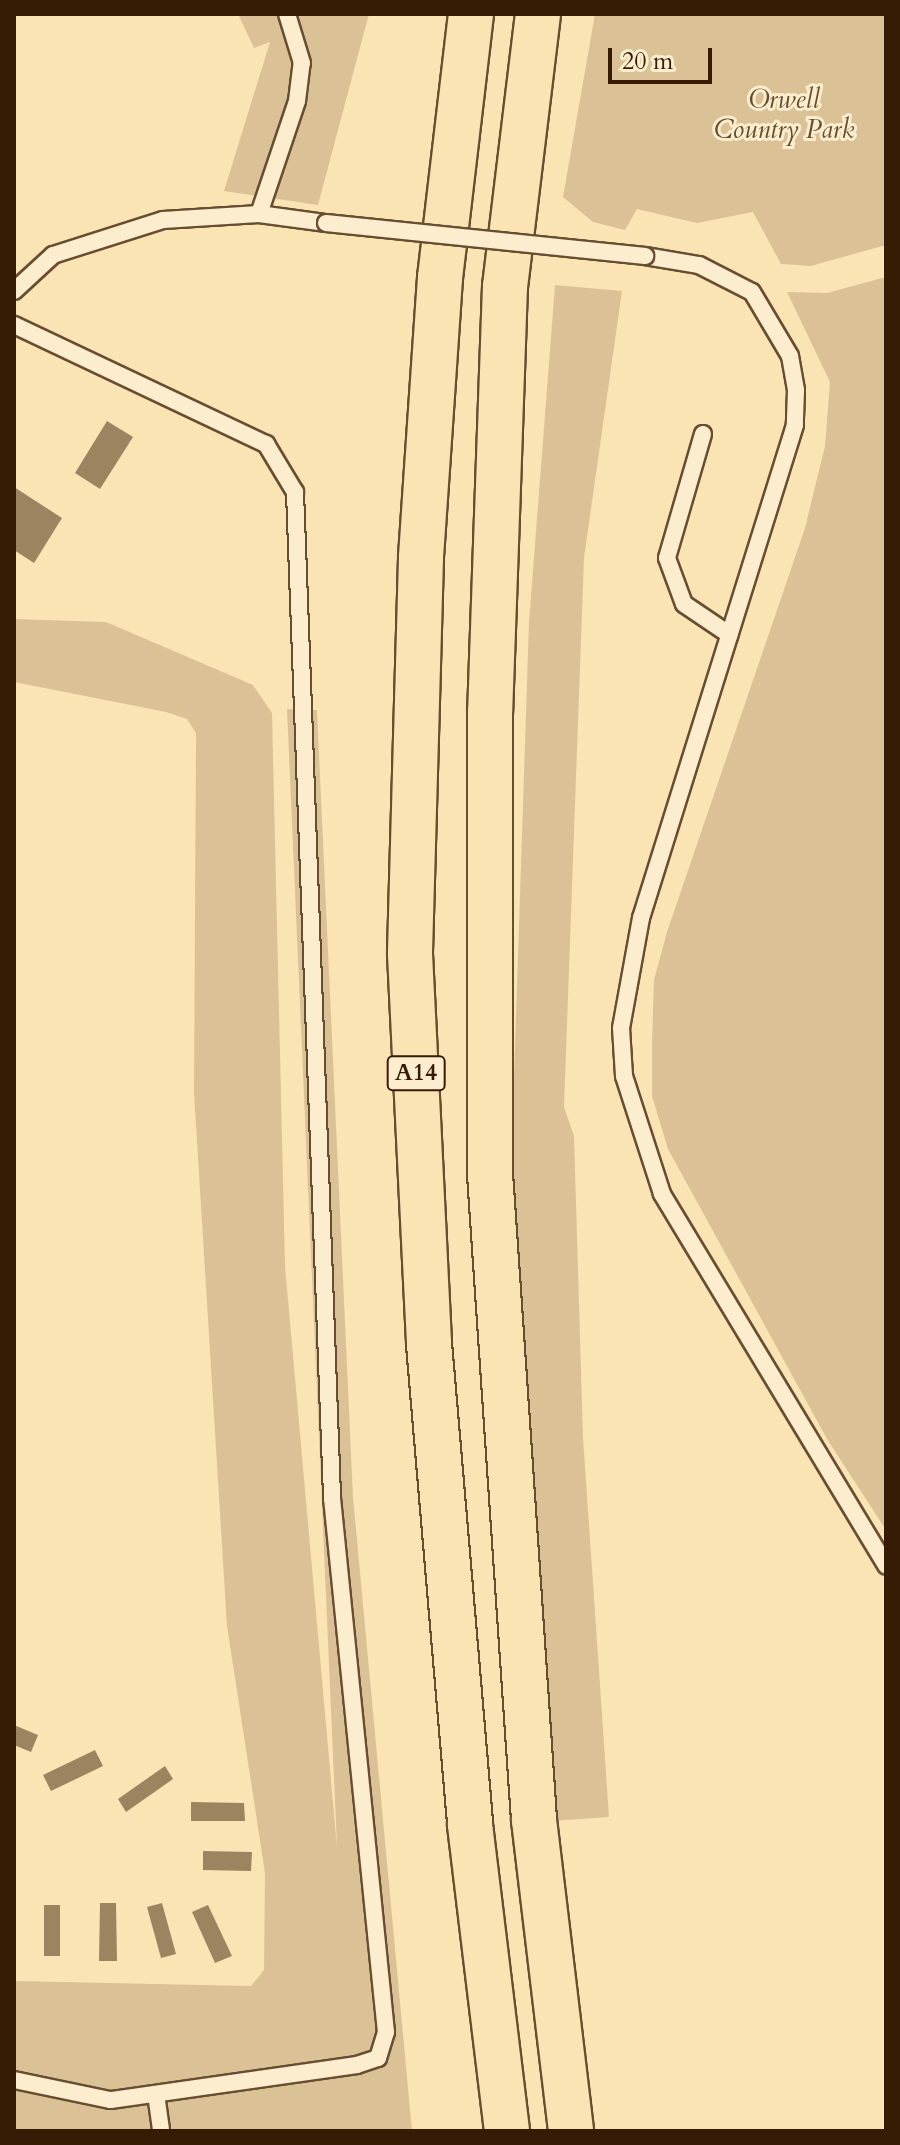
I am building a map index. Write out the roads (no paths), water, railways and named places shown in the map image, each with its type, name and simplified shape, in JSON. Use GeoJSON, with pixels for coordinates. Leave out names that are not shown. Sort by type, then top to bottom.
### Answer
{"type":"FeatureCollection","features":[{"type":"Feature","properties":{"kind":"highway","name":"A14"},"geometry":{"type":"LineString","coordinates":[[471,14],[440,278],[423,527],[410,954],[429,1344],[470,1825],[507,2131]]}},
{"type":"Feature","properties":{"kind":"highway"},"geometry":{"type":"LineString","coordinates":[[538,14],[505,286],[490,712],[490,1174],[534,1820],[571,2131]]}},
{"type":"Feature","properties":{"kind":"lane"},"geometry":{"type":"LineString","coordinates":[[259,214],[297,101],[302,63],[287,14]]}},
{"type":"Feature","properties":{"kind":"lane"},"geometry":{"type":"LineString","coordinates":[[14,291],[53,255],[111,232],[163,220],[259,214],[645,256],[734,278],[752,292],[790,356],[795,425],[628,972],[621,1028],[624,1076],[662,1194],[886,1566]]}},
{"type":"Feature","properties":{"kind":"lane"},"geometry":{"type":"LineString","coordinates":[[14,325],[266,444],[295,492],[332,1498],[386,2032],[378,2058],[357,2065],[110,2100],[14,2080]]}},
{"type":"Feature","properties":{"kind":"lane"},"geometry":{"type":"LineString","coordinates":[[703,434],[667,558],[684,604],[730,635]]}},
{"type":"Feature","properties":{"kind":"lane"},"geometry":{"type":"LineString","coordinates":[[156,2094],[161,2131]]}},
{"type":"Feature","properties":{"kind":"park label","name":"Orwell Country Park"},"geometry":{"type":"Point","coordinates":[784,115]}}]}
